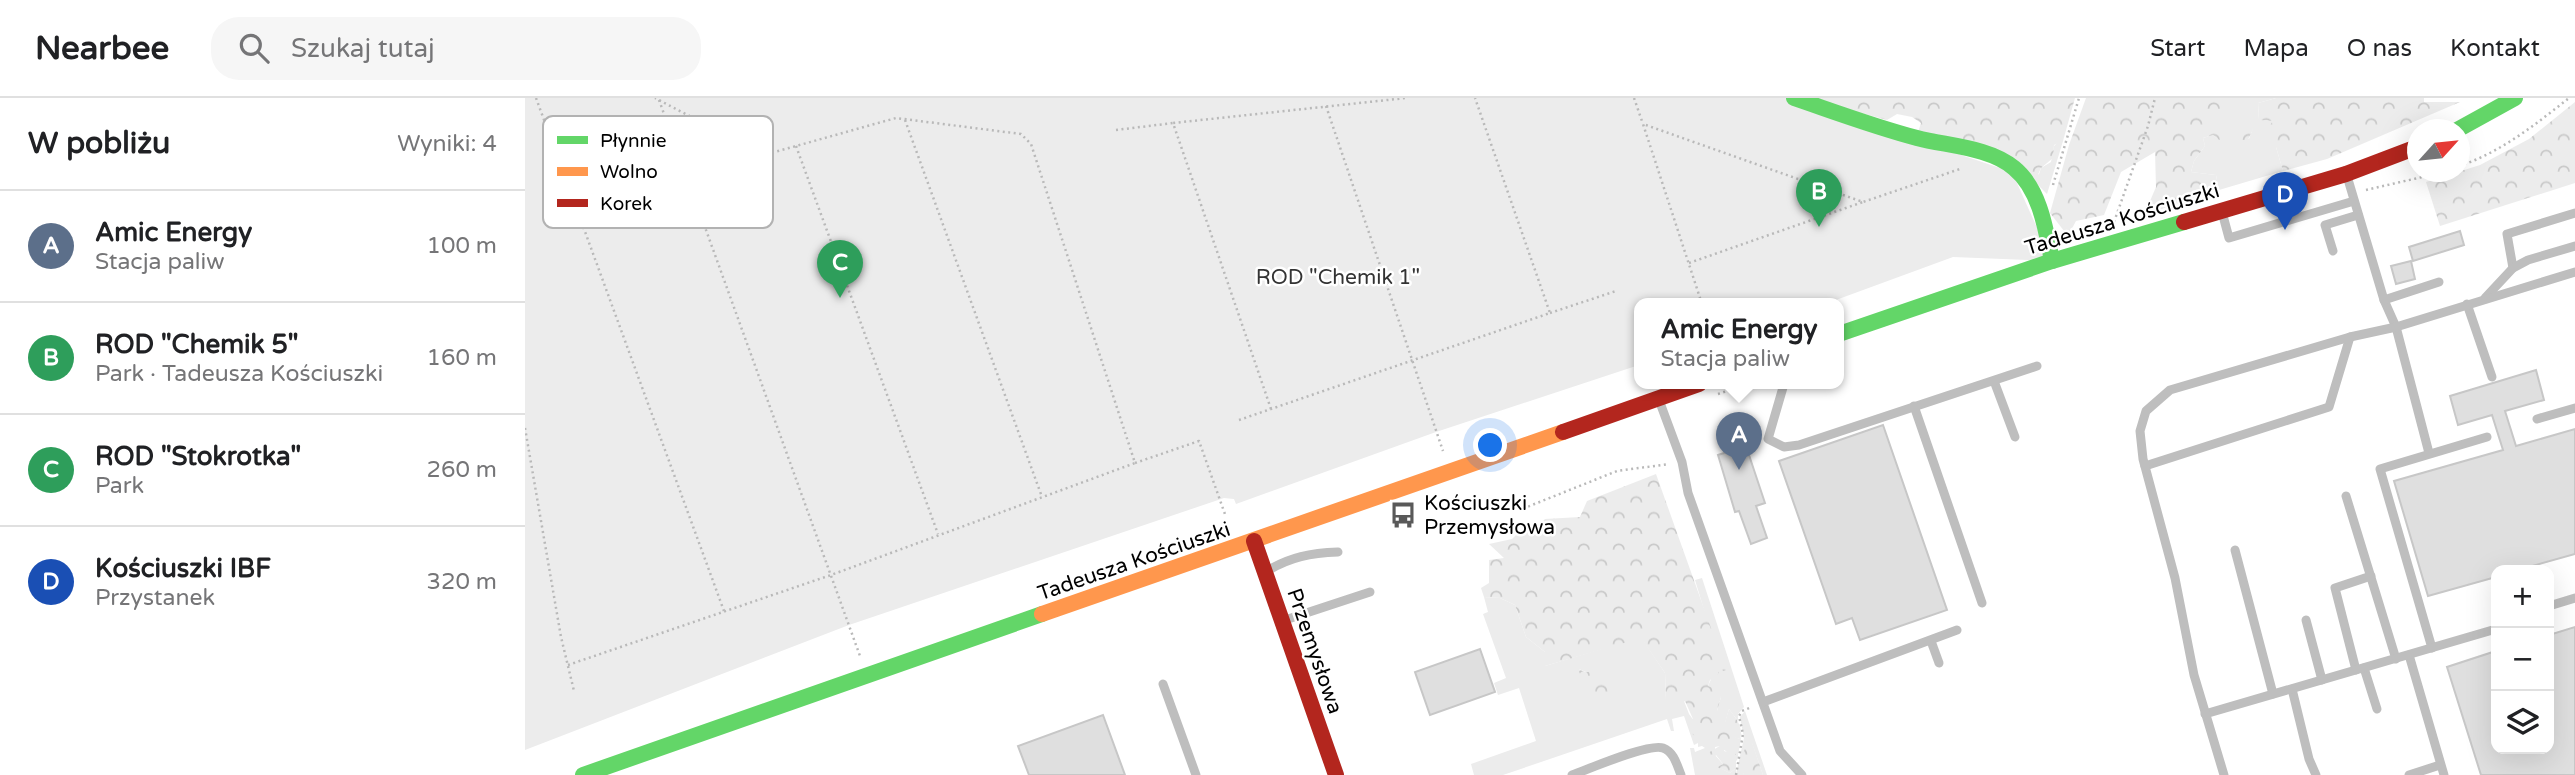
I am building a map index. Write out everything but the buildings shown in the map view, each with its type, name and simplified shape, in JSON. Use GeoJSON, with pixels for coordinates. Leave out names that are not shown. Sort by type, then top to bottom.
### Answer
{"type":"FeatureCollection","features":[{"type":"Feature","properties":{"kind":"main road"},"geometry":{"type":"LineString","coordinates":[[1794,98],[1917,138],[2005,162],[2021,175],[2033,195],[2047,233],[2052,261]]}},
{"type":"Feature","properties":{"kind":"main road"},"geometry":{"type":"LineString","coordinates":[[2470,123],[2515,98]]}},
{"type":"Feature","properties":{"kind":"main road","name":"Tadeusza Kościuszki"},"geometry":{"type":"LineString","coordinates":[[1844,332],[2052,261],[2346,174],[2407,151]]}},
{"type":"Feature","properties":{"kind":"main road","name":"Tadeusza Kościuszki"},"geometry":{"type":"LineString","coordinates":[[583,775],[1685,389]]}},
{"type":"Feature","properties":{"kind":"main road","name":"Przemysłowa"},"geometry":{"type":"LineString","coordinates":[[1254,541],[1336,775]]}},
{"type":"Feature","properties":{"kind":"lane"},"geometry":{"type":"LineString","coordinates":[[2346,174],[2384,300],[2396,327],[2429,453]]}},
{"type":"Feature","properties":{"kind":"lane"},"geometry":{"type":"LineString","coordinates":[[2221,211],[2229,238],[2354,201]]}},
{"type":"Feature","properties":{"kind":"lane"},"geometry":{"type":"LineString","coordinates":[[2513,268],[2507,234],[2575,213]]}},
{"type":"Feature","properties":{"kind":"lane"},"geometry":{"type":"LineString","coordinates":[[2333,251],[2325,225],[2358,215]]}},
{"type":"Feature","properties":{"kind":"lane"},"geometry":{"type":"LineString","coordinates":[[2484,300],[2513,268],[2528,260],[2575,246]]}},
{"type":"Feature","properties":{"kind":"lane"},"geometry":{"type":"LineString","coordinates":[[2224,775],[2194,675],[2175,578],[2145,466],[2140,431],[2146,411],[2170,390],[2350,337],[2396,327],[2575,272]]}},
{"type":"Feature","properties":{"kind":"lane"},"geometry":{"type":"LineString","coordinates":[[2384,300],[2439,282]]}},
{"type":"Feature","properties":{"kind":"lane"},"geometry":{"type":"LineString","coordinates":[[2467,304],[2492,377]]}},
{"type":"Feature","properties":{"kind":"lane"},"geometry":{"type":"LineString","coordinates":[[2145,466],[2329,407],[2350,337]]}},
{"type":"Feature","properties":{"kind":"lane"},"geometry":{"type":"LineString","coordinates":[[1783,389],[1768,439],[1784,447],[1799,445],[2037,366]]}},
{"type":"Feature","properties":{"kind":"lane"},"geometry":{"type":"LineString","coordinates":[[1994,381],[2015,437]]}},
{"type":"Feature","properties":{"kind":"lane"},"geometry":{"type":"LineString","coordinates":[[1659,398],[1682,462],[1688,493],[1780,751],[1802,775]]}},
{"type":"Feature","properties":{"kind":"lane"},"geometry":{"type":"LineString","coordinates":[[1914,406],[1982,603]]}},
{"type":"Feature","properties":{"kind":"lane"},"geometry":{"type":"LineString","coordinates":[[2537,419],[2575,408]]}},
{"type":"Feature","properties":{"kind":"lane"},"geometry":{"type":"LineString","coordinates":[[2432,648],[2380,468],[2487,437]]}},
{"type":"Feature","properties":{"kind":"lane"},"geometry":{"type":"LineString","coordinates":[[2346,496],[2396,659]]}},
{"type":"Feature","properties":{"kind":"lane"},"geometry":{"type":"LineString","coordinates":[[2235,550],[2273,694]]}},
{"type":"Feature","properties":{"kind":"lane"},"geometry":{"type":"LineString","coordinates":[[1265,572],[1285,560],[1315,552],[1338,552]]}},
{"type":"Feature","properties":{"kind":"lane"},"geometry":{"type":"LineString","coordinates":[[2371,576],[2335,588],[2360,669],[2377,709]]}},
{"type":"Feature","properties":{"kind":"lane"},"geometry":{"type":"LineString","coordinates":[[1282,621],[1370,592]]}},
{"type":"Feature","properties":{"kind":"lane"},"geometry":{"type":"LineString","coordinates":[[2554,604],[2575,598]]}},
{"type":"Feature","properties":{"kind":"lane"},"geometry":{"type":"LineString","coordinates":[[2306,620],[2322,680]]}},
{"type":"Feature","properties":{"kind":"lane"},"geometry":{"type":"LineString","coordinates":[[1763,702],[1958,630]]}},
{"type":"Feature","properties":{"kind":"lane"},"geometry":{"type":"LineString","coordinates":[[2205,714],[2491,630]]}},
{"type":"Feature","properties":{"kind":"lane"},"geometry":{"type":"LineString","coordinates":[[1931,640],[1938,663]]}},
{"type":"Feature","properties":{"kind":"lane"},"geometry":{"type":"LineString","coordinates":[[2409,655],[2444,775]]}},
{"type":"Feature","properties":{"kind":"lane"},"geometry":{"type":"LineString","coordinates":[[1163,684],[1196,775]]}},
{"type":"Feature","properties":{"kind":"lane"},"geometry":{"type":"LineString","coordinates":[[2292,689],[2309,759],[2316,775]]}},
{"type":"Feature","properties":{"kind":"lane"},"geometry":{"type":"LineString","coordinates":[[1572,775],[1647,748],[1663,748],[1675,758],[1681,775]]}},
{"type":"Feature","properties":{"kind":"lane"},"geometry":{"type":"LineString","coordinates":[[2409,775],[2441,765]]}},
{"type":"Feature","properties":{"kind":"path"},"geometry":{"type":"LineString","coordinates":[[536,98],[543,117]]}},
{"type":"Feature","properties":{"kind":"path"},"geometry":{"type":"LineString","coordinates":[[1116,130],[1406,98]]}},
{"type":"Feature","properties":{"kind":"path"},"geometry":{"type":"LineString","coordinates":[[1475,98],[1549,313]]}},
{"type":"Feature","properties":{"kind":"path"},"geometry":{"type":"LineString","coordinates":[[1634,98],[1700,298]]}},
{"type":"Feature","properties":{"kind":"path"},"geometry":{"type":"LineString","coordinates":[[2052,187],[2079,98]]}},
{"type":"Feature","properties":{"kind":"path"},"geometry":{"type":"LineString","coordinates":[[2106,245],[2148,126],[2155,98]]}},
{"type":"Feature","properties":{"kind":"path"},"geometry":{"type":"LineString","coordinates":[[2470,163],[2504,144],[2569,98]]}},
{"type":"Feature","properties":{"kind":"path"},"geometry":{"type":"LineString","coordinates":[[657,99],[689,116]]}},
{"type":"Feature","properties":{"kind":"path"},"geometry":{"type":"LineString","coordinates":[[657,99],[664,116]]}},
{"type":"Feature","properties":{"kind":"path"},"geometry":{"type":"LineString","coordinates":[[1326,106],[1450,472]]}},
{"type":"Feature","properties":{"kind":"path"},"geometry":{"type":"LineString","coordinates":[[773,152],[896,118],[1021,134],[1031,144],[1135,463]]}},
{"type":"Feature","properties":{"kind":"path"},"geometry":{"type":"LineString","coordinates":[[905,120],[1042,498]]}},
{"type":"Feature","properties":{"kind":"path"},"geometry":{"type":"LineString","coordinates":[[1173,124],[1271,409]]}},
{"type":"Feature","properties":{"kind":"path"},"geometry":{"type":"LineString","coordinates":[[1643,124],[1863,202]]}},
{"type":"Feature","properties":{"kind":"path"},"geometry":{"type":"LineString","coordinates":[[796,146],[938,535]]}},
{"type":"Feature","properties":{"kind":"path"},"geometry":{"type":"LineString","coordinates":[[1689,263],[1961,169]]}},
{"type":"Feature","properties":{"kind":"path"},"geometry":{"type":"LineString","coordinates":[[584,228],[724,611]]}},
{"type":"Feature","properties":{"kind":"path"},"geometry":{"type":"LineString","coordinates":[[706,228],[868,676]]}},
{"type":"Feature","properties":{"kind":"path"},"geometry":{"type":"LineString","coordinates":[[1240,420],[1616,291]]}},
{"type":"Feature","properties":{"kind":"path"},"geometry":{"type":"LineString","coordinates":[[525,428],[561,637],[574,691]]}},
{"type":"Feature","properties":{"kind":"path"},"geometry":{"type":"LineString","coordinates":[[568,665],[831,575],[1199,441],[1226,517]]}},
{"type":"Feature","properties":{"kind":"path"},"geometry":{"type":"LineString","coordinates":[[1497,501],[1510,508],[1527,508],[1617,471],[1682,462]]}},
{"type":"Feature","properties":{"kind":"path"},"geometry":{"type":"LineString","coordinates":[[1736,775],[1743,736],[1740,713],[1763,702]]}},
{"type":"Feature","properties":{"kind":"green space","name":"ROD \"Chemik 1\""},"geometry":{"type":"Polygon","coordinates":[[[525,98],[1791,98],[2012,172],[2052,261],[1953,257],[1841,298],[1634,298],[1634,367],[1436,432],[1236,504],[1234,499],[1224,498],[849,625],[525,750],[525,98]]]}},
{"type":"Feature","properties":{"kind":"green space"},"geometry":{"type":"Polygon","coordinates":[[[1805,98],[2075,98],[2063,141],[2054,145],[2053,158],[2041,168],[2036,179],[1917,135],[1921,123],[1912,117],[1897,114],[1887,120],[1805,98]]]}},
{"type":"Feature","properties":{"kind":"green space"},"geometry":{"type":"Polygon","coordinates":[[[2086,98],[2222,98],[2222,127],[2254,127],[2248,140],[2219,140],[2213,135],[2203,138],[2205,146],[2194,161],[2191,172],[2216,175],[2219,190],[2144,215],[2156,187],[2155,152],[2121,172],[2104,215],[2076,221],[2068,236],[2050,213],[2069,145],[2086,98]]]}},
{"type":"Feature","properties":{"kind":"green space"},"geometry":{"type":"Polygon","coordinates":[[[2222,98],[2276,98],[2258,103],[2259,120],[2274,121],[2276,147],[2283,171],[2219,190],[2216,175],[2191,172],[2194,161],[2205,146],[2203,138],[2213,135],[2219,140],[2249,139],[2253,128],[2222,127],[2222,98]]]}},
{"type":"Feature","properties":{"kind":"green space"},"geometry":{"type":"Polygon","coordinates":[[[2276,98],[2424,98],[2424,102],[2460,102],[2420,119],[2407,119],[2407,125],[2327,159],[2283,171],[2276,147],[2261,138],[2273,121],[2259,120],[2258,103],[2276,98]]]}},
{"type":"Feature","properties":{"kind":"green space"},"geometry":{"type":"Polygon","coordinates":[[[2575,102],[2575,183],[2440,226],[2426,182],[2470,182],[2470,168],[2529,139],[2575,102]]]}},
{"type":"Feature","properties":{"kind":"green space"},"geometry":{"type":"Polygon","coordinates":[[[2063,141],[2047,194],[2031,178],[2051,162],[2054,146],[2063,141]]]}},
{"type":"Feature","properties":{"kind":"green space"},"geometry":{"type":"Polygon","coordinates":[[[1656,474],[1726,670],[1723,671],[1721,666],[1717,666],[1719,672],[1710,680],[1708,686],[1719,690],[1721,697],[1717,711],[1721,711],[1725,722],[1729,709],[1740,727],[1740,739],[1732,737],[1728,743],[1724,738],[1709,746],[1705,737],[1693,735],[1690,718],[1693,719],[1685,701],[1677,707],[1666,700],[1665,673],[1641,638],[1545,666],[1545,652],[1526,637],[1515,605],[1500,598],[1484,597],[1481,588],[1489,583],[1489,560],[1504,558],[1489,544],[1512,539],[1522,529],[1534,531],[1545,519],[1580,517],[1587,501],[1656,474]]]}},
{"type":"Feature","properties":{"kind":"green space"},"geometry":{"type":"Polygon","coordinates":[[[1702,578],[1744,707],[1738,714],[1738,721],[1729,709],[1725,723],[1717,711],[1721,697],[1708,686],[1717,666],[1721,666],[1695,580],[1702,578]]]}},
{"type":"Feature","properties":{"kind":"green space"},"geometry":{"type":"Polygon","coordinates":[[[1484,597],[1500,598],[1515,605],[1526,637],[1545,652],[1545,666],[1641,637],[1665,673],[1666,700],[1684,701],[1689,714],[1705,736],[1720,739],[1732,736],[1740,739],[1742,733],[1737,761],[1720,746],[1715,747],[1715,755],[1723,764],[1718,767],[1730,773],[1736,768],[1736,774],[1744,738],[1740,717],[1745,711],[1767,775],[1763,775],[1752,743],[1743,769],[1744,775],[1695,775],[1690,748],[1694,748],[1695,752],[1705,748],[1698,747],[1698,743],[1694,745],[1684,716],[1672,719],[1674,731],[1671,731],[1667,719],[1503,775],[1474,775],[1471,764],[1536,741],[1519,688],[1498,695],[1494,683],[1506,678],[1483,614],[1488,612],[1484,597]],[[1579,669],[1603,695],[1611,683],[1579,669]]]}},
{"type":"Feature","properties":{"kind":"green space"},"geometry":{"type":"Polygon","coordinates":[[[1578,669],[1585,672],[1605,672],[1614,680],[1611,683],[1619,684],[1613,698],[1605,696],[1612,704],[1608,712],[1588,693],[1578,669]]]}},
{"type":"Feature","properties":{"kind":"green space"},"geometry":{"type":"Polygon","coordinates":[[[1752,742],[1763,775],[1744,775],[1739,764],[1746,746],[1752,742]]]}},
{"type":"Feature","properties":{"kind":"green space"},"geometry":{"type":"Polygon","coordinates":[[[1723,744],[1726,747],[1724,751],[1736,754],[1736,768],[1730,773],[1717,767],[1723,764],[1716,755],[1714,759],[1708,753],[1723,744]]]}},
{"type":"Feature","properties":{"kind":"traffic: fast"},"geometry":{"type":"LineString","coordinates":[[1794,98],[1886,129],[1980,151],[2004,161],[2023,177],[2036,198],[2052,261]]}},
{"type":"Feature","properties":{"kind":"traffic: fast"},"geometry":{"type":"LineString","coordinates":[[2470,123],[2515,98]]}},
{"type":"Feature","properties":{"kind":"traffic: fast"},"geometry":{"type":"LineString","coordinates":[[1844,332],[2052,261],[2184,222]]}},
{"type":"Feature","properties":{"kind":"traffic: fast"},"geometry":{"type":"LineString","coordinates":[[583,775],[1042,614]]}},
{"type":"Feature","properties":{"kind":"traffic: slow"},"geometry":{"type":"LineString","coordinates":[[1042,614],[1563,432]]}},
{"type":"Feature","properties":{"kind":"traffic: jam"},"geometry":{"type":"LineString","coordinates":[[2184,222],[2346,174],[2407,151]]}},
{"type":"Feature","properties":{"kind":"traffic: jam"},"geometry":{"type":"LineString","coordinates":[[1563,432],[1685,389]]}},
{"type":"Feature","properties":{"kind":"traffic: jam"},"geometry":{"type":"LineString","coordinates":[[1254,541],[1336,775]]}},
{"type":"Feature","properties":{"kind":"place","name":"ROD \"Chemik 5\""},"geometry":{"type":"Point","coordinates":[1819,227]}},
{"type":"Feature","properties":{"kind":"place","name":"Kościuszki IBF"},"geometry":{"type":"Point","coordinates":[2285,230]}},
{"type":"Feature","properties":{"kind":"place","name":"ROD \"Stokrotka\""},"geometry":{"type":"Point","coordinates":[840,298]}},
{"type":"Feature","properties":{"kind":"place","name":"Amic Energy"},"geometry":{"type":"Point","coordinates":[1739,470]}},
{"type":"Feature","properties":{"kind":"place","name":"Kościuszki Przemysłowa"},"geometry":{"type":"Point","coordinates":[1403,515]}}]}
